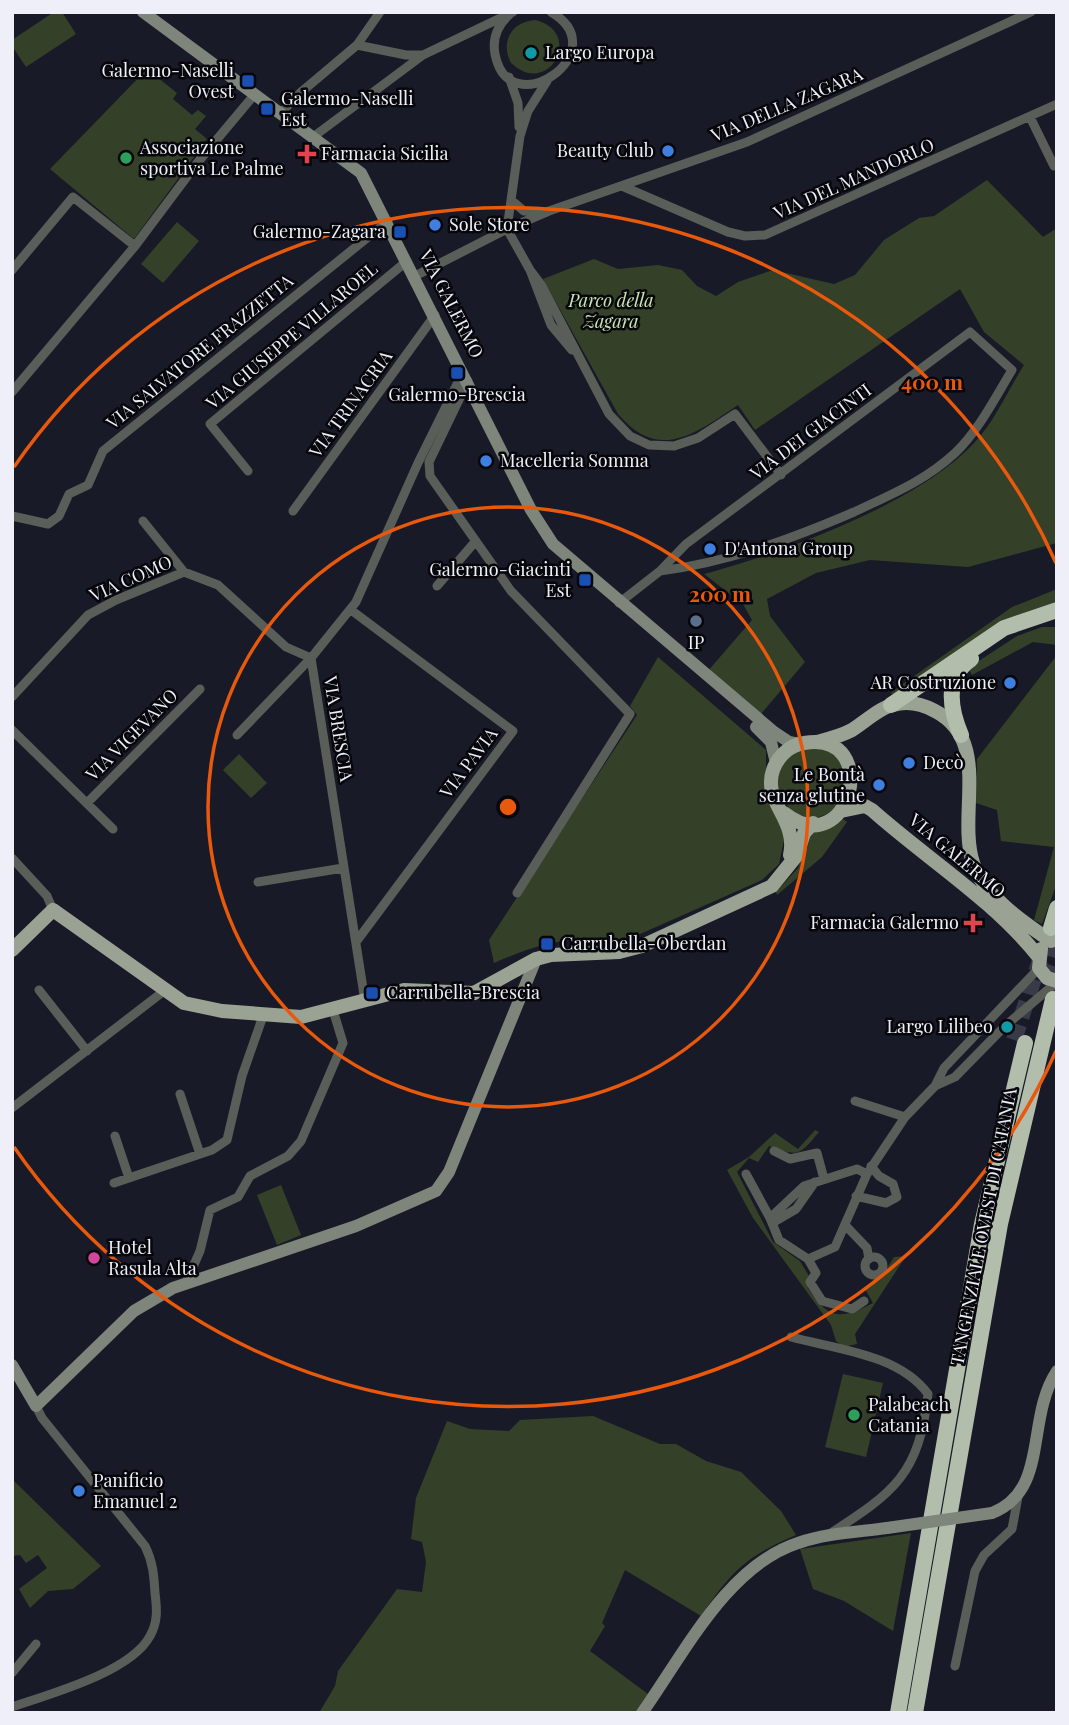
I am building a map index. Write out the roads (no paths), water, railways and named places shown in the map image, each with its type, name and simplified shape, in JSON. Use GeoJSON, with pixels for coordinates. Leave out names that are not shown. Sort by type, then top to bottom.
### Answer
{"type":"FeatureCollection","features":[{"type":"Feature","properties":{"kind":"highway"},"geometry":{"type":"LineString","coordinates":[[891,705],[1004,628],[1057,610]]}},
{"type":"Feature","properties":{"kind":"highway"},"geometry":{"type":"LineString","coordinates":[[961,735],[951,703],[959,668],[1013,632],[1038,622],[1057,621]]}},
{"type":"Feature","properties":{"kind":"highway"},"geometry":{"type":"LineString","coordinates":[[1053,936],[1057,908]]}},
{"type":"Feature","properties":{"kind":"highway","name":"TANGENZIALE OVEST DI CATANIA"},"geometry":{"type":"LineString","coordinates":[[915,1713],[1000,1224],[1053,999]]}},
{"type":"Feature","properties":{"kind":"highway"},"geometry":{"type":"LineString","coordinates":[[1036,1066],[1057,1027]]}},
{"type":"Feature","properties":{"kind":"highway","name":"TANGENZIALE OVEST DI CATANIA"},"geometry":{"type":"LineString","coordinates":[[898,1713],[982,1223],[1006,1115],[1015,1036]]}},
{"type":"Feature","properties":{"kind":"main road","name":"VIA GALERMO"},"geometry":{"type":"LineString","coordinates":[[143,12],[360,173],[388,221],[540,526],[560,553],[680,654]]}},
{"type":"Feature","properties":{"kind":"main road"},"geometry":{"type":"LineString","coordinates":[[680,654],[781,737],[799,744],[817,743],[851,730],[891,705],[912,704],[930,709],[945,718],[961,735]]}},
{"type":"Feature","properties":{"kind":"main road"},"geometry":{"type":"LineString","coordinates":[[680,654],[708,685],[768,737],[775,749],[776,763],[771,785],[792,838],[787,870]]}},
{"type":"Feature","properties":{"kind":"main road","name":"VIA GALERMO"},"geometry":{"type":"LineString","coordinates":[[961,735],[970,764],[968,816],[972,861],[976,871],[996,896],[1053,936]]}},
{"type":"Feature","properties":{"kind":"main road"},"geometry":{"type":"LineString","coordinates":[[12,950],[53,911],[164,991],[191,1006],[263,1016],[301,1017],[411,989],[474,993],[536,959],[565,953],[619,952],[642,946],[772,886],[797,855],[807,828],[841,811],[852,790],[849,767],[834,749],[817,743]]}},
{"type":"Feature","properties":{"kind":"main road"},"geometry":{"type":"LineString","coordinates":[[776,763],[786,751],[799,744]]}},
{"type":"Feature","properties":{"kind":"main road","name":"VIA GALERMO"},"geometry":{"type":"LineString","coordinates":[[841,811],[865,806],[872,810],[1023,938],[1047,978],[1057,982]]}},
{"type":"Feature","properties":{"kind":"main road"},"geometry":{"type":"LineString","coordinates":[[784,813],[800,822],[813,824]]}},
{"type":"Feature","properties":{"kind":"main road"},"geometry":{"type":"LineString","coordinates":[[1039,962],[1043,947],[1053,936]]}},
{"type":"Feature","properties":{"kind":"main road"},"geometry":{"type":"LineString","coordinates":[[12,1365],[36,1406],[134,1311],[186,1283],[356,1226],[425,1197],[443,1185],[536,959]]}},
{"type":"Feature","properties":{"kind":"main road"},"geometry":{"type":"LineString","coordinates":[[642,1713],[733,1584],[767,1556],[799,1542],[823,1537],[992,1513],[1018,1497],[1029,1476],[1043,1397],[1057,1371]]}},
{"type":"Feature","properties":{"kind":"street"},"geometry":{"type":"LineString","coordinates":[[281,113],[309,85],[358,45],[380,12]]}},
{"type":"Feature","properties":{"kind":"street"},"geometry":{"type":"LineString","coordinates":[[551,12],[563,17],[571,41],[570,51],[563,69],[547,82],[528,111],[520,136],[507,229],[530,270],[547,317],[561,330],[578,356],[609,414],[630,436],[649,445],[674,446],[698,438],[735,414],[781,475]]}},
{"type":"Feature","properties":{"kind":"street","name":"VIA DELLA ZAGARA"},"geometry":{"type":"LineString","coordinates":[[549,211],[747,142],[1031,12]]}},
{"type":"Feature","properties":{"kind":"street"},"geometry":{"type":"LineString","coordinates":[[506,18],[494,41],[497,61],[509,76],[518,103],[520,136]]}},
{"type":"Feature","properties":{"kind":"street"},"geometry":{"type":"LineString","coordinates":[[313,137],[423,55],[487,22],[506,18]]}},
{"type":"Feature","properties":{"kind":"street"},"geometry":{"type":"LineString","coordinates":[[487,22],[506,18]]}},
{"type":"Feature","properties":{"kind":"street"},"geometry":{"type":"LineString","coordinates":[[358,45],[406,55],[423,55]]}},
{"type":"Feature","properties":{"kind":"street"},"geometry":{"type":"LineString","coordinates":[[509,76],[527,84],[547,82]]}},
{"type":"Feature","properties":{"kind":"street"},"geometry":{"type":"LineString","coordinates":[[12,392],[135,246],[198,162],[255,94]]}},
{"type":"Feature","properties":{"kind":"street","name":"VIA DEL MANDORLO"},"geometry":{"type":"LineString","coordinates":[[622,186],[727,232],[765,236],[1057,104]]}},
{"type":"Feature","properties":{"kind":"street"},"geometry":{"type":"LineString","coordinates":[[1030,117],[1054,166],[1057,165]]}},
{"type":"Feature","properties":{"kind":"street"},"geometry":{"type":"LineString","coordinates":[[12,270],[73,197],[135,246]]}},
{"type":"Feature","properties":{"kind":"street"},"geometry":{"type":"LineString","coordinates":[[511,200],[530,212]]}},
{"type":"Feature","properties":{"kind":"street"},"geometry":{"type":"LineString","coordinates":[[509,216],[549,211]]}},
{"type":"Feature","properties":{"kind":"street"},"geometry":{"type":"LineString","coordinates":[[415,276],[507,229],[549,211]]}},
{"type":"Feature","properties":{"kind":"street","name":"VIA SALVATORE FRAZZETTA"},"geometry":{"type":"LineString","coordinates":[[12,516],[43,525],[53,521],[69,494],[88,485],[103,451],[388,221]]}},
{"type":"Feature","properties":{"kind":"street","name":"VIA GIUSEPPE VILLAROEL"},"geometry":{"type":"LineString","coordinates":[[248,471],[210,424],[407,261]]}},
{"type":"Feature","properties":{"kind":"street","name":"VIA TRINACRIA"},"geometry":{"type":"LineString","coordinates":[[293,510],[435,315]]}},
{"type":"Feature","properties":{"kind":"street","name":"VIA DEI GIACINTI"},"geometry":{"type":"LineString","coordinates":[[619,603],[660,571],[686,544],[970,332],[1012,370],[957,452],[922,479],[807,532],[745,554],[703,566],[660,571]]}},
{"type":"Feature","properties":{"kind":"street"},"geometry":{"type":"LineString","coordinates":[[466,377],[429,462],[429,470],[474,542],[511,592],[630,714],[517,893]]}},
{"type":"Feature","properties":{"kind":"street","name":"VIA BRESCIA"},"geometry":{"type":"LineString","coordinates":[[365,1001],[311,658],[351,610],[466,377]]}},
{"type":"Feature","properties":{"kind":"street"},"geometry":{"type":"LineString","coordinates":[[143,521],[184,572]]}},
{"type":"Feature","properties":{"kind":"street"},"geometry":{"type":"LineString","coordinates":[[437,586],[474,542]]}},
{"type":"Feature","properties":{"kind":"street","name":"VIA COMO"},"geometry":{"type":"LineString","coordinates":[[12,697],[88,615],[116,600],[184,572],[218,585],[286,647],[311,658]]}},
{"type":"Feature","properties":{"kind":"street","name":"VIA PAVIA"},"geometry":{"type":"LineString","coordinates":[[351,610],[513,732],[356,942]]}},
{"type":"Feature","properties":{"kind":"street"},"geometry":{"type":"LineString","coordinates":[[237,735],[311,658]]}},
{"type":"Feature","properties":{"kind":"street","name":"VIA VIGEVANO"},"geometry":{"type":"LineString","coordinates":[[87,803],[200,689]]}},
{"type":"Feature","properties":{"kind":"street"},"geometry":{"type":"LineString","coordinates":[[12,730],[113,829]]}},
{"type":"Feature","properties":{"kind":"street"},"geometry":{"type":"LineString","coordinates":[[12,858],[47,896],[53,911]]}},
{"type":"Feature","properties":{"kind":"street"},"geometry":{"type":"LineString","coordinates":[[258,883],[343,868]]}},
{"type":"Feature","properties":{"kind":"street"},"geometry":{"type":"LineString","coordinates":[[808,1259],[835,1247],[869,1170],[905,1117],[935,1086],[944,1068],[995,1016],[1039,962]]}},
{"type":"Feature","properties":{"kind":"street"},"geometry":{"type":"LineString","coordinates":[[935,1086],[955,1077],[1015,1036],[1057,982]]}},
{"type":"Feature","properties":{"kind":"street"},"geometry":{"type":"LineString","coordinates":[[39,990],[87,1051]]}},
{"type":"Feature","properties":{"kind":"street"},"geometry":{"type":"LineString","coordinates":[[12,1108],[164,991]]}},
{"type":"Feature","properties":{"kind":"street"},"geometry":{"type":"LineString","coordinates":[[186,1283],[200,1251],[210,1210],[238,1197],[250,1176],[288,1156],[305,1134],[344,1043],[333,1010]]}},
{"type":"Feature","properties":{"kind":"street"},"geometry":{"type":"LineString","coordinates":[[114,1183],[200,1154],[227,1140],[242,1076],[263,1016]]}},
{"type":"Feature","properties":{"kind":"street"},"geometry":{"type":"LineString","coordinates":[[995,1016],[1015,1036]]}},
{"type":"Feature","properties":{"kind":"street"},"geometry":{"type":"LineString","coordinates":[[180,1094],[200,1154]]}},
{"type":"Feature","properties":{"kind":"street"},"geometry":{"type":"LineString","coordinates":[[855,1101],[905,1117]]}},
{"type":"Feature","properties":{"kind":"street"},"geometry":{"type":"LineString","coordinates":[[115,1136],[129,1178]]}},
{"type":"Feature","properties":{"kind":"street"},"geometry":{"type":"LineString","coordinates":[[774,1151],[790,1159],[817,1153],[819,1181]]}},
{"type":"Feature","properties":{"kind":"street"},"geometry":{"type":"LineString","coordinates":[[771,1221],[804,1186],[857,1169],[869,1170],[893,1184],[897,1197],[886,1203],[856,1196]]}},
{"type":"Feature","properties":{"kind":"street"},"geometry":{"type":"LineString","coordinates":[[746,1174],[779,1240],[808,1259],[816,1273],[810,1282],[822,1301],[852,1309],[864,1301]]}},
{"type":"Feature","properties":{"kind":"street"},"geometry":{"type":"LineString","coordinates":[[846,1226],[867,1248],[869,1259]]}},
{"type":"Feature","properties":{"kind":"street"},"geometry":{"type":"LineString","coordinates":[[791,1337],[884,1362],[909,1376],[928,1394],[909,1463],[897,1485],[869,1509],[823,1537]]}},
{"type":"Feature","properties":{"kind":"street"},"geometry":{"type":"LineString","coordinates":[[12,1707],[55,1692],[130,1658],[150,1635],[157,1613],[153,1569],[145,1546],[36,1406]]}},
{"type":"Feature","properties":{"kind":"street"},"geometry":{"type":"LineString","coordinates":[[955,1666],[975,1571],[984,1555],[1012,1529],[1018,1497]]}},
{"type":"Feature","properties":{"kind":"street"},"geometry":{"type":"LineString","coordinates":[[12,1673],[36,1644]]}},
{"type":"Feature","properties":{"kind":"tunnel"},"geometry":{"type":"LineString","coordinates":[[1045,980],[1057,942]]}},
{"type":"Feature","properties":{"kind":"tunnel"},"geometry":{"type":"LineString","coordinates":[[1014,1040],[1040,960]]}},
{"type":"Feature","properties":{"kind":"place","name":"Largo Europa"},"geometry":{"type":"Point","coordinates":[531,53]}},
{"type":"Feature","properties":{"kind":"place","name":"Galermo-Naselli Ovest"},"geometry":{"type":"Point","coordinates":[248,81]}},
{"type":"Feature","properties":{"kind":"place","name":"Galermo-Naselli Est"},"geometry":{"type":"Point","coordinates":[267,109]}},
{"type":"Feature","properties":{"kind":"place","name":"Beauty Club"},"geometry":{"type":"Point","coordinates":[668,151]}},
{"type":"Feature","properties":{"kind":"place","name":"Farmacia Sicilia"},"geometry":{"type":"Point","coordinates":[307,154]}},
{"type":"Feature","properties":{"kind":"place","name":"Associazione sportiva Le Palme"},"geometry":{"type":"Point","coordinates":[126,158]}},
{"type":"Feature","properties":{"kind":"place","name":"Sole Store"},"geometry":{"type":"Point","coordinates":[435,225]}},
{"type":"Feature","properties":{"kind":"place","name":"Galermo-Zagara"},"geometry":{"type":"Point","coordinates":[400,232]}},
{"type":"Feature","properties":{"kind":"place","name":"Galermo-Brescia"},"geometry":{"type":"Point","coordinates":[457,373]}},
{"type":"Feature","properties":{"kind":"place","name":"Macelleria Somma"},"geometry":{"type":"Point","coordinates":[486,461]}},
{"type":"Feature","properties":{"kind":"place","name":"D'Antona Group"},"geometry":{"type":"Point","coordinates":[710,549]}},
{"type":"Feature","properties":{"kind":"place","name":"Galermo-Giacinti Est"},"geometry":{"type":"Point","coordinates":[585,580]}},
{"type":"Feature","properties":{"kind":"place","name":"IP"},"geometry":{"type":"Point","coordinates":[696,621]}},
{"type":"Feature","properties":{"kind":"place","name":"AR Costruzione"},"geometry":{"type":"Point","coordinates":[1010,683]}},
{"type":"Feature","properties":{"kind":"place","name":"Decò"},"geometry":{"type":"Point","coordinates":[909,763]}},
{"type":"Feature","properties":{"kind":"place","name":"Le Bontà senza glutine"},"geometry":{"type":"Point","coordinates":[879,785]}},
{"type":"Feature","properties":{"kind":"place","name":"Farmacia Galermo"},"geometry":{"type":"Point","coordinates":[973,923]}},
{"type":"Feature","properties":{"kind":"place","name":"Carrubella-Oberdan"},"geometry":{"type":"Point","coordinates":[547,944]}},
{"type":"Feature","properties":{"kind":"place","name":"Carrubella-Brescia"},"geometry":{"type":"Point","coordinates":[372,993]}},
{"type":"Feature","properties":{"kind":"place","name":"Largo Lilibeo"},"geometry":{"type":"Point","coordinates":[1007,1027]}},
{"type":"Feature","properties":{"kind":"place","name":"Hotel Rasula Alta"},"geometry":{"type":"Point","coordinates":[94,1258]}},
{"type":"Feature","properties":{"kind":"place","name":"Palabeach Catania"},"geometry":{"type":"Point","coordinates":[854,1415]}},
{"type":"Feature","properties":{"kind":"place","name":"Panificio Emanuel 2"},"geometry":{"type":"Point","coordinates":[79,1491]}},
{"type":"Feature","properties":{"kind":"park label","name":"Parco della Zagara"},"geometry":{"type":"Point","coordinates":[611,311]}}]}
